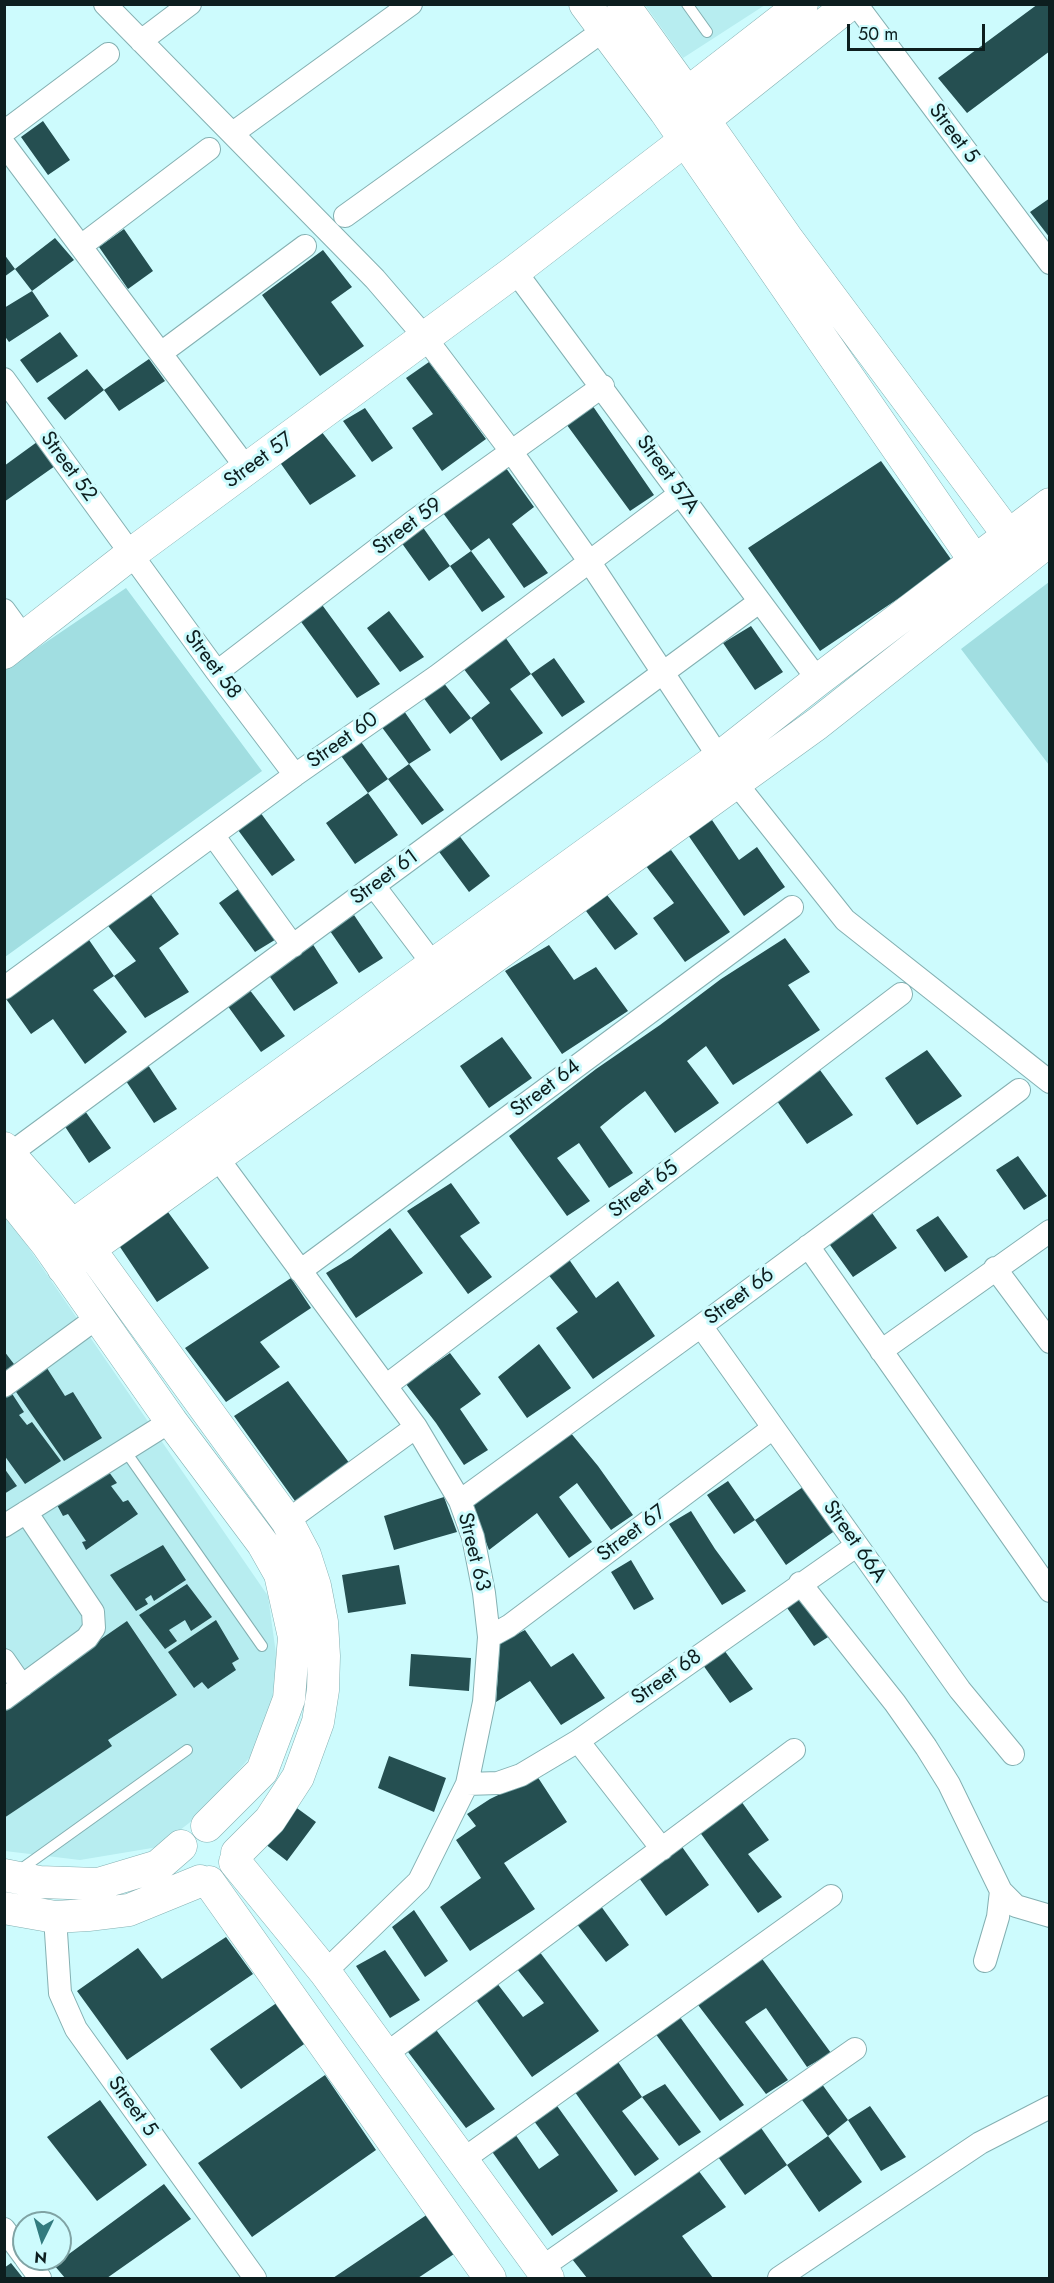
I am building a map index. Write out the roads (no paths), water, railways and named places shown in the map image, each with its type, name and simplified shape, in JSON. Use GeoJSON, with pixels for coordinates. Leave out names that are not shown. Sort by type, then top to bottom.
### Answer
{"type":"FeatureCollection","features":[{"type":"Feature","properties":{"kind":"street"},"geometry":{"type":"LineString","coordinates":[[105,4],[375,279],[424,336],[511,451],[589,561],[728,770],[845,920],[1050,1082]]}},
{"type":"Feature","properties":{"kind":"street"},"geometry":{"type":"LineString","coordinates":[[141,41],[190,4]]}},
{"type":"Feature","properties":{"kind":"street"},"geometry":{"type":"LineString","coordinates":[[233,134],[411,4]]}},
{"type":"Feature","properties":{"kind":"street"},"geometry":{"type":"LineString","coordinates":[[585,4],[604,30],[676,102]]}},
{"type":"Feature","properties":{"kind":"street"},"geometry":{"type":"LineString","coordinates":[[623,4],[694,131],[774,246],[982,574]]}},
{"type":"Feature","properties":{"kind":"street"},"geometry":{"type":"LineString","coordinates":[[676,102],[802,4]]}},
{"type":"Feature","properties":{"kind":"street","name":"Street 57"},"geometry":{"type":"LineString","coordinates":[[15,646],[131,555],[248,470],[424,336],[515,271],[694,131],[850,4]]}},
{"type":"Feature","properties":{"kind":"street","name":"Street 5"},"geometry":{"type":"LineString","coordinates":[[856,4],[1050,263]]}},
{"type":"Feature","properties":{"kind":"street"},"geometry":{"type":"LineString","coordinates":[[345,216],[604,30]]}},
{"type":"Feature","properties":{"kind":"street"},"geometry":{"type":"LineString","coordinates":[[4,132],[108,54]]}},
{"type":"Feature","properties":{"kind":"street"},"geometry":{"type":"LineString","coordinates":[[4,144],[248,470]]}},
{"type":"Feature","properties":{"kind":"street"},"geometry":{"type":"LineString","coordinates":[[81,246],[209,149]]}},
{"type":"Feature","properties":{"kind":"street"},"geometry":{"type":"LineString","coordinates":[[161,353],[305,246]]}},
{"type":"Feature","properties":{"kind":"street"},"geometry":{"type":"LineString","coordinates":[[774,246],[1028,544]]}},
{"type":"Feature","properties":{"kind":"street","name":"Street 57A"},"geometry":{"type":"LineString","coordinates":[[515,271],[603,386],[818,680]]}},
{"type":"Feature","properties":{"kind":"street","name":"Street 52"},"geometry":{"type":"LineString","coordinates":[[4,379],[131,555]]}},
{"type":"Feature","properties":{"kind":"street","name":"Street 59"},"geometry":{"type":"LineString","coordinates":[[217,672],[414,521],[603,386]]}},
{"type":"Feature","properties":{"kind":"street","name":"Street 60"},"geometry":{"type":"LineString","coordinates":[[4,988],[295,775],[437,676],[681,493]]}},
{"type":"Feature","properties":{"kind":"street"},"geometry":{"type":"LineString","coordinates":[[80,1237],[216,1156],[728,770],[818,680],[1028,544],[1050,504]]}},
{"type":"Feature","properties":{"kind":"street","name":"Street 58"},"geometry":{"type":"LineString","coordinates":[[131,555],[295,775]]}},
{"type":"Feature","properties":{"kind":"street"},"geometry":{"type":"LineString","coordinates":[[55,1256],[433,964],[728,770],[818,724],[982,574]]}},
{"type":"Feature","properties":{"kind":"street","name":"Street 61"},"geometry":{"type":"LineString","coordinates":[[8,1150],[293,946],[759,602]]}},
{"type":"Feature","properties":{"kind":"street"},"geometry":{"type":"LineString","coordinates":[[4,610],[15,646]]}},
{"type":"Feature","properties":{"kind":"street"},"geometry":{"type":"LineString","coordinates":[[213,835],[293,946]]}},
{"type":"Feature","properties":{"kind":"street"},"geometry":{"type":"LineString","coordinates":[[374,886],[433,964]]}},
{"type":"Feature","properties":{"kind":"street","name":"Street 64"},"geometry":{"type":"LineString","coordinates":[[300,1271],[792,907]]}},
{"type":"Feature","properties":{"kind":"street","name":"Street 65"},"geometry":{"type":"LineString","coordinates":[[387,1385],[901,994]]}},
{"type":"Feature","properties":{"kind":"street","name":"Street 66"},"geometry":{"type":"LineString","coordinates":[[460,1501],[1019,1090]]}},
{"type":"Feature","properties":{"kind":"street"},"geometry":{"type":"LineString","coordinates":[[4,1908],[55,1917],[129,1910],[226,1876],[236,1858],[270,1820],[298,1778],[318,1722],[323,1690],[324,1656],[322,1622],[315,1586],[305,1555],[287,1521],[80,1237],[8,1150]]}},
{"type":"Feature","properties":{"kind":"street","name":"Street 63"},"geometry":{"type":"LineString","coordinates":[[216,1156],[416,1427],[460,1501],[473,1537],[484,1593],[489,1637],[483,1702],[467,1785],[419,1881],[325,1972]]}},
{"type":"Feature","properties":{"kind":"street"},"geometry":{"type":"LineString","coordinates":[[4,1190],[55,1256],[171,1421],[263,1544],[280,1574],[294,1638],[289,1699],[262,1771],[207,1826],[191,1832],[181,1846],[158,1866],[98,1884],[39,1882],[7,1876]]}},
{"type":"Feature","properties":{"kind":"street"},"geometry":{"type":"LineString","coordinates":[[881,1351],[1050,1231]]}},
{"type":"Feature","properties":{"kind":"street"},"geometry":{"type":"LineString","coordinates":[[808,1246],[1050,1591]]}},
{"type":"Feature","properties":{"kind":"street"},"geometry":{"type":"LineString","coordinates":[[995,1268],[1050,1342]]}},
{"type":"Feature","properties":{"kind":"street"},"geometry":{"type":"LineString","coordinates":[[4,1386],[98,1317]]}},
{"type":"Feature","properties":{"kind":"street","name":"Street 66A"},"geometry":{"type":"LineString","coordinates":[[701,1326],[960,1690],[1013,1754]]}},
{"type":"Feature","properties":{"kind":"street"},"geometry":{"type":"LineString","coordinates":[[4,1527],[171,1421]]}},
{"type":"Feature","properties":{"kind":"street"},"geometry":{"type":"LineString","coordinates":[[287,1521],[416,1427]]}},
{"type":"Feature","properties":{"kind":"street","name":"Street 67"},"geometry":{"type":"LineString","coordinates":[[489,1637],[509,1626],[773,1428]]}},
{"type":"Feature","properties":{"kind":"street"},"geometry":{"type":"LineString","coordinates":[[4,1660],[13,1692],[87,1638],[94,1628],[93,1612],[26,1512]]}},
{"type":"Feature","properties":{"kind":"street","name":"Street 68"},"geometry":{"type":"LineString","coordinates":[[467,1785],[498,1783],[521,1775],[578,1741],[856,1545]]}},
{"type":"Feature","properties":{"kind":"street"},"geometry":{"type":"LineString","coordinates":[[800,1583],[895,1703],[926,1747],[949,1785],[1001,1891],[1016,1906],[1050,1916]]}},
{"type":"Feature","properties":{"kind":"street"},"geometry":{"type":"LineString","coordinates":[[578,1741],[662,1849]]}},
{"type":"Feature","properties":{"kind":"street"},"geometry":{"type":"LineString","coordinates":[[386,2054],[794,1750]]}},
{"type":"Feature","properties":{"kind":"street"},"geometry":{"type":"LineString","coordinates":[[207,1826],[224,1831],[231,1837],[236,1858],[386,2054],[544,2273],[855,2049]]}},
{"type":"Feature","properties":{"kind":"street"},"geometry":{"type":"LineString","coordinates":[[181,1846],[180,1855],[186,1871],[205,1882],[490,2278]]}},
{"type":"Feature","properties":{"kind":"street"},"geometry":{"type":"LineString","coordinates":[[985,1961],[999,1917],[1001,1891]]}},
{"type":"Feature","properties":{"kind":"street"},"geometry":{"type":"LineString","coordinates":[[461,2161],[831,1896]]}},
{"type":"Feature","properties":{"kind":"street","name":"Street 5"},"geometry":{"type":"LineString","coordinates":[[55,1917],[60,1993],[76,2029],[255,2278]]}},
{"type":"Feature","properties":{"kind":"street"},"geometry":{"type":"LineString","coordinates":[[779,2278],[980,2143],[1050,2107]]}},
{"type":"Feature","properties":{"kind":"street"},"geometry":{"type":"LineString","coordinates":[[453,2226],[489,2198]]}},
{"type":"Feature","properties":{"kind":"lane"},"geometry":{"type":"LineString","coordinates":[[687,4],[708,32]]}},
{"type":"Feature","properties":{"kind":"lane"},"geometry":{"type":"LineString","coordinates":[[124,1449],[262,1646]]}},
{"type":"Feature","properties":{"kind":"lane"},"geometry":{"type":"LineString","coordinates":[[7,1876],[188,1750]]}}]}
